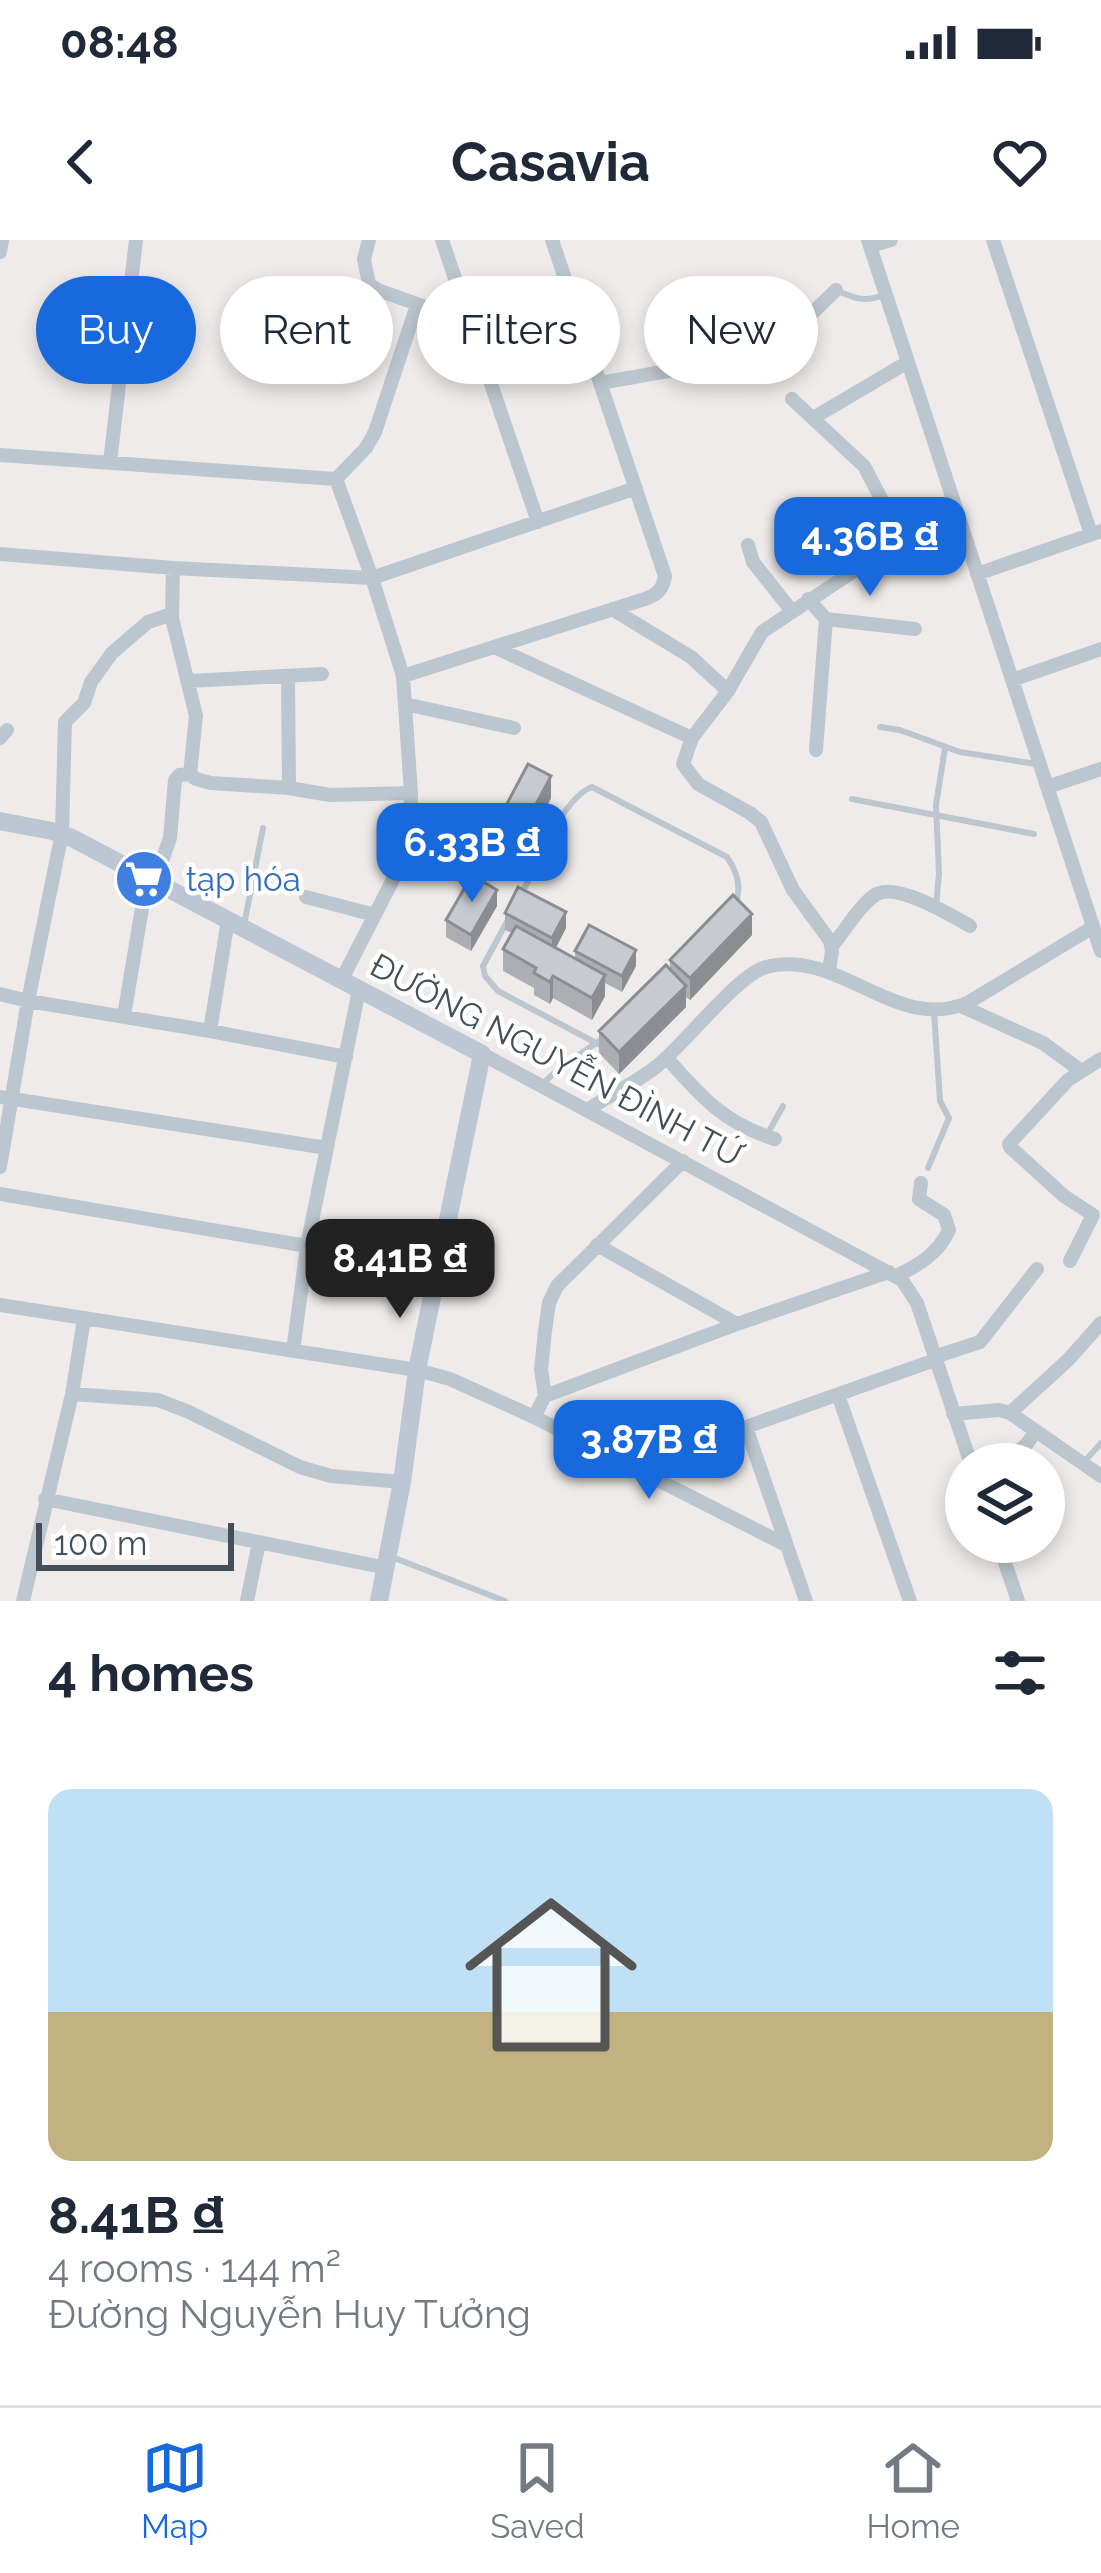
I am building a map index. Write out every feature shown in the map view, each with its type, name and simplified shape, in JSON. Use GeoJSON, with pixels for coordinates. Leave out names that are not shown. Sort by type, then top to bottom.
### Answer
{"type":"FeatureCollection","features":[{"type":"Feature","properties":{"kind":"street"},"geometry":{"type":"LineString","coordinates":[[0,252],[2,240]]}},
{"type":"Feature","properties":{"kind":"street"},"geometry":{"type":"LineString","coordinates":[[110,461],[136,240]]}},
{"type":"Feature","properties":{"kind":"street"},"geometry":{"type":"LineString","coordinates":[[336,479],[375,432],[417,305],[368,284],[364,260],[368,240]]}},
{"type":"Feature","properties":{"kind":"street"},"geometry":{"type":"LineString","coordinates":[[442,240],[454,276]]}},
{"type":"Feature","properties":{"kind":"street"},"geometry":{"type":"LineString","coordinates":[[552,240],[564,276]]}},
{"type":"Feature","properties":{"kind":"street"},"geometry":{"type":"LineString","coordinates":[[891,240],[869,243],[1101,951]]}},
{"type":"Feature","properties":{"kind":"street"},"geometry":{"type":"LineString","coordinates":[[977,574],[1096,533],[994,240]]}},
{"type":"Feature","properties":{"kind":"street"},"geometry":{"type":"LineString","coordinates":[[620,379],[759,355],[793,332],[836,290]]}},
{"type":"Feature","properties":{"kind":"street"},"geometry":{"type":"LineString","coordinates":[[813,418],[908,362]]}},
{"type":"Feature","properties":{"kind":"street"},"geometry":{"type":"LineString","coordinates":[[491,384],[538,523]]}},
{"type":"Feature","properties":{"kind":"street"},"geometry":{"type":"LineString","coordinates":[[403,676],[655,595],[664,583],[600,384]]}},
{"type":"Feature","properties":{"kind":"street"},"geometry":{"type":"LineString","coordinates":[[792,400],[864,466],[896,530],[887,549],[757,637],[728,691],[683,756],[686,772],[698,784],[761,822],[793,890],[832,946]]}},
{"type":"Feature","properties":{"kind":"street"},"geometry":{"type":"LineString","coordinates":[[0,455],[336,479]]}},
{"type":"Feature","properties":{"kind":"street"},"geometry":{"type":"LineString","coordinates":[[336,479],[403,676],[411,793],[406,852],[341,980]]}},
{"type":"Feature","properties":{"kind":"street"},"geometry":{"type":"LineString","coordinates":[[0,554],[372,578],[636,488]]}},
{"type":"Feature","properties":{"kind":"street"},"geometry":{"type":"LineString","coordinates":[[896,530],[958,516]]}},
{"type":"Feature","properties":{"kind":"street"},"geometry":{"type":"LineString","coordinates":[[748,545],[753,562],[791,610]]}},
{"type":"Feature","properties":{"kind":"street"},"geometry":{"type":"LineString","coordinates":[[173,568],[172,614],[196,716],[190,774]]}},
{"type":"Feature","properties":{"kind":"street"},"geometry":{"type":"LineString","coordinates":[[808,599],[826,619],[915,629]]}},
{"type":"Feature","properties":{"kind":"street"},"geometry":{"type":"LineString","coordinates":[[612,609],[691,657],[728,691]]}},
{"type":"Feature","properties":{"kind":"street"},"geometry":{"type":"LineString","coordinates":[[0,1167],[6,1099],[62,833],[67,718],[84,703],[91,682],[112,652],[140,628],[172,614]]}},
{"type":"Feature","properties":{"kind":"street"},"geometry":{"type":"LineString","coordinates":[[816,750],[826,619]]}},
{"type":"Feature","properties":{"kind":"street"},"geometry":{"type":"LineString","coordinates":[[494,647],[692,738]]}},
{"type":"Feature","properties":{"kind":"street"},"geometry":{"type":"LineString","coordinates":[[1012,680],[1101,649]]}},
{"type":"Feature","properties":{"kind":"street"},"geometry":{"type":"LineString","coordinates":[[188,681],[322,674]]}},
{"type":"Feature","properties":{"kind":"street"},"geometry":{"type":"LineString","coordinates":[[288,676],[289,788]]}},
{"type":"Feature","properties":{"kind":"street"},"geometry":{"type":"LineString","coordinates":[[405,704],[514,728]]}},
{"type":"Feature","properties":{"kind":"street"},"geometry":{"type":"LineString","coordinates":[[1047,787],[1101,769]]}},
{"type":"Feature","properties":{"kind":"street"},"geometry":{"type":"LineString","coordinates":[[124,1016],[151,880],[166,855],[179,775],[330,795],[411,793]]}},
{"type":"Feature","properties":{"kind":"street","name":"ĐƯỜNG NGUYỄN ĐÌNH TỨ"},"geometry":{"type":"LineString","coordinates":[[0,821],[62,833],[893,1274]]}},
{"type":"Feature","properties":{"kind":"street"},"geometry":{"type":"LineString","coordinates":[[406,852],[456,870],[476,821]]}},
{"type":"Feature","properties":{"kind":"street"},"geometry":{"type":"LineString","coordinates":[[829,970],[832,946],[865,905],[884,891],[900,893],[970,926]]}},
{"type":"Feature","properties":{"kind":"street"},"geometry":{"type":"LineString","coordinates":[[307,897],[375,915]]}},
{"type":"Feature","properties":{"kind":"street"},"geometry":{"type":"LineString","coordinates":[[210,1031],[236,924]]}},
{"type":"Feature","properties":{"kind":"street"},"geometry":{"type":"LineString","coordinates":[[586,1110],[667,1058],[751,974],[771,966],[829,970],[896,1003],[934,1011],[961,1006],[1093,927]]}},
{"type":"Feature","properties":{"kind":"street"},"geometry":{"type":"LineString","coordinates":[[293,1351],[307,1246],[359,990]]}},
{"type":"Feature","properties":{"kind":"street"},"geometry":{"type":"LineString","coordinates":[[0,994],[346,1057]]}},
{"type":"Feature","properties":{"kind":"street"},"geometry":{"type":"LineString","coordinates":[[961,1006],[1042,1043],[1080,1070],[1101,1059]]}},
{"type":"Feature","properties":{"kind":"street"},"geometry":{"type":"LineString","coordinates":[[379,1601],[417,1370],[482,1054]]}},
{"type":"Feature","properties":{"kind":"street"},"geometry":{"type":"LineString","coordinates":[[667,1058],[728,1119],[771,1138]]}},
{"type":"Feature","properties":{"kind":"street"},"geometry":{"type":"LineString","coordinates":[[1070,1262],[1093,1215],[1064,1196],[1009,1144],[1080,1070]]}},
{"type":"Feature","properties":{"kind":"street"},"geometry":{"type":"LineString","coordinates":[[6,1099],[326,1148]]}},
{"type":"Feature","properties":{"kind":"street"},"geometry":{"type":"LineString","coordinates":[[534,1417],[545,1396],[541,1369],[549,1304],[557,1286],[683,1161]]}},
{"type":"Feature","properties":{"kind":"street"},"geometry":{"type":"LineString","coordinates":[[545,1396],[737,1324],[918,1265],[949,1230],[944,1215],[919,1199],[924,1175]]}},
{"type":"Feature","properties":{"kind":"street"},"geometry":{"type":"LineString","coordinates":[[0,1195],[307,1246]]}},
{"type":"Feature","properties":{"kind":"street"},"geometry":{"type":"LineString","coordinates":[[597,1245],[737,1324]]}},
{"type":"Feature","properties":{"kind":"street"},"geometry":{"type":"LineString","coordinates":[[633,1467],[980,1342],[1037,1269]]}},
{"type":"Feature","properties":{"kind":"street"},"geometry":{"type":"LineString","coordinates":[[893,1274],[917,1303],[963,1443]]}},
{"type":"Feature","properties":{"kind":"street"},"geometry":{"type":"LineString","coordinates":[[0,1305],[450,1379],[786,1545]]}},
{"type":"Feature","properties":{"kind":"street"},"geometry":{"type":"LineString","coordinates":[[23,1601],[72,1394],[84,1319]]}},
{"type":"Feature","properties":{"kind":"street"},"geometry":{"type":"LineString","coordinates":[[1010,1413],[1101,1323]]}},
{"type":"Feature","properties":{"kind":"street"},"geometry":{"type":"LineString","coordinates":[[72,1394],[158,1400],[300,1467],[331,1476],[402,1482]]}},
{"type":"Feature","properties":{"kind":"street"},"geometry":{"type":"LineString","coordinates":[[838,1394],[910,1601]]}},
{"type":"Feature","properties":{"kind":"street"},"geometry":{"type":"LineString","coordinates":[[953,1414],[1010,1413],[1101,1476]]}},
{"type":"Feature","properties":{"kind":"street"},"geometry":{"type":"LineString","coordinates":[[746,1427],[806,1601]]}},
{"type":"Feature","properties":{"kind":"street"},"geometry":{"type":"LineString","coordinates":[[1027,1443],[1036,1431]]}},
{"type":"Feature","properties":{"kind":"street"},"geometry":{"type":"LineString","coordinates":[[46,1499],[259,1542],[388,1562]]}},
{"type":"Feature","properties":{"kind":"street"},"geometry":{"type":"LineString","coordinates":[[247,1601],[259,1542]]}},
{"type":"Feature","properties":{"kind":"street"},"geometry":{"type":"LineString","coordinates":[[1005,1563],[1018,1601]]}},
{"type":"Feature","properties":{"kind":"lane"},"geometry":{"type":"LineString","coordinates":[[836,290],[871,300],[886,293]]}},
{"type":"Feature","properties":{"kind":"lane"},"geometry":{"type":"LineString","coordinates":[[880,727],[945,748],[1040,765]]}},
{"type":"Feature","properties":{"kind":"lane"},"geometry":{"type":"LineString","coordinates":[[936,908],[936,815],[945,748]]}},
{"type":"Feature","properties":{"kind":"lane"},"geometry":{"type":"LineString","coordinates":[[598,1044],[498,991],[483,966],[579,792],[592,787],[727,857],[740,892],[736,904],[721,919]]}},
{"type":"Feature","properties":{"kind":"lane"},"geometry":{"type":"LineString","coordinates":[[852,800],[1034,834]]}},
{"type":"Feature","properties":{"kind":"lane"},"geometry":{"type":"LineString","coordinates":[[236,924],[263,828]]}},
{"type":"Feature","properties":{"kind":"lane"},"geometry":{"type":"LineString","coordinates":[[924,1175],[949,1118],[940,1101],[934,1011]]}},
{"type":"Feature","properties":{"kind":"lane"},"geometry":{"type":"LineString","coordinates":[[541,1085],[614,1028]]}},
{"type":"Feature","properties":{"kind":"lane"},"geometry":{"type":"LineString","coordinates":[[771,1138],[783,1106]]}},
{"type":"Feature","properties":{"kind":"lane"},"geometry":{"type":"LineString","coordinates":[[1083,1463],[1101,1443]]}},
{"type":"Feature","properties":{"kind":"lane"},"geometry":{"type":"LineString","coordinates":[[388,1562],[505,1601]]}},
{"type":"Feature","properties":{"kind":"building"},"geometry":{"type":"Polygon","coordinates":[[[528,764],[551,776],[507,859],[484,847],[528,764]]]}},
{"type":"Feature","properties":{"kind":"building"},"geometry":{"type":"Polygon","coordinates":[[[472,875],[497,890],[471,935],[446,920],[472,875]]]}},
{"type":"Feature","properties":{"kind":"building"},"geometry":{"type":"Polygon","coordinates":[[[518,887],[566,912],[552,938],[505,913],[518,887]]]}},
{"type":"Feature","properties":{"kind":"building"},"geometry":{"type":"Polygon","coordinates":[[[733,895],[752,914],[690,978],[670,960],[733,895]]]}},
{"type":"Feature","properties":{"kind":"building"},"geometry":{"type":"Polygon","coordinates":[[[589,925],[636,950],[622,976],[575,951],[589,925]]]}},
{"type":"Feature","properties":{"kind":"building"},"geometry":{"type":"Polygon","coordinates":[[[516,926],[605,975],[592,998],[553,976],[550,982],[503,949],[516,926]]]}},
{"type":"Feature","properties":{"kind":"building"},"geometry":{"type":"Polygon","coordinates":[[[666,965],[686,986],[619,1052],[599,1031],[666,965]]]}},
{"type":"Feature","properties":{"kind":"place","name":"tạp hóa"},"geometry":{"type":"Point","coordinates":[144,879]}}]}
